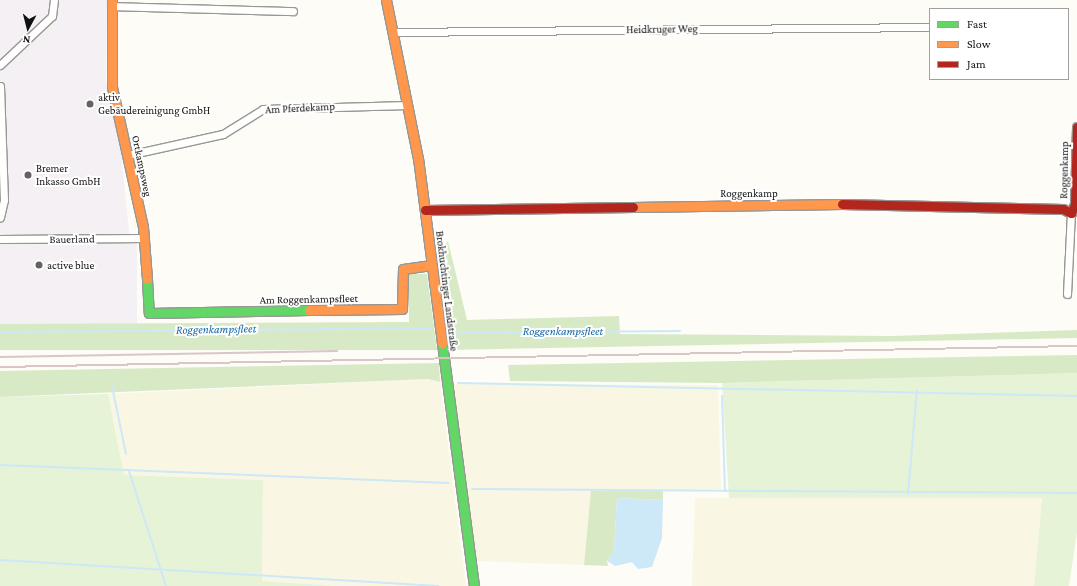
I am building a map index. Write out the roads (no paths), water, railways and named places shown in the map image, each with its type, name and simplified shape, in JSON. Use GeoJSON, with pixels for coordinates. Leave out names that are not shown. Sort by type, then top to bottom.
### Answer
{"type":"FeatureCollection","features":[{"type":"Feature","properties":{"kind":"street"},"geometry":{"type":"LineString","coordinates":[[0,65],[52,16],[54,0]]}},
{"type":"Feature","properties":{"kind":"street","name":"Brokhuchtinger Landstraße"},"geometry":{"type":"LineString","coordinates":[[386,0],[394,32],[408,105],[425,210],[430,265],[474,585]]}},
{"type":"Feature","properties":{"kind":"street"},"geometry":{"type":"LineString","coordinates":[[112,3],[293,11]]}},
{"type":"Feature","properties":{"kind":"street","name":"Ortkampsweg"},"geometry":{"type":"LineString","coordinates":[[112,3],[110,70],[144,238],[148,313]]}},
{"type":"Feature","properties":{"kind":"street","name":"Heidkruger Weg"},"geometry":{"type":"LineString","coordinates":[[394,32],[929,27]]}},
{"type":"Feature","properties":{"kind":"street"},"geometry":{"type":"LineString","coordinates":[[0,86],[4,200],[0,218]]}},
{"type":"Feature","properties":{"kind":"street","name":"Am Pferdekamp"},"geometry":{"type":"LineString","coordinates":[[128,155],[223,134],[263,109],[408,105]]}},
{"type":"Feature","properties":{"kind":"street","name":"Roggenkamp"},"geometry":{"type":"LineString","coordinates":[[1067,294],[1071,213],[1075,204],[1077,127]]}},
{"type":"Feature","properties":{"kind":"street","name":"Roggenkamp"},"geometry":{"type":"LineString","coordinates":[[425,210],[843,204],[1063,209],[1071,213]]}},
{"type":"Feature","properties":{"kind":"street","name":"Bauerland"},"geometry":{"type":"LineString","coordinates":[[0,239],[144,238]]}},
{"type":"Feature","properties":{"kind":"street","name":"Am Roggenkampsfleet"},"geometry":{"type":"LineString","coordinates":[[148,313],[402,309],[403,269],[430,265]]}},
{"type":"Feature","properties":{"kind":"water"},"geometry":{"type":"Polygon","coordinates":[[[617,498],[663,500],[662,538],[652,567],[638,569],[632,562],[615,566],[607,561],[614,552],[617,498]]]}},
{"type":"Feature","properties":{"kind":"waterway","name":"Roggenkampsfleet"},"geometry":{"type":"LineString","coordinates":[[0,332],[431,328]]}},
{"type":"Feature","properties":{"kind":"waterway","name":"Roggenkampsfleet"},"geometry":{"type":"LineString","coordinates":[[446,333],[680,331]]}},
{"type":"Feature","properties":{"kind":"waterway"},"geometry":{"type":"LineString","coordinates":[[458,383],[1077,396]]}},
{"type":"Feature","properties":{"kind":"waterway"},"geometry":{"type":"LineString","coordinates":[[112,386],[126,454]]}},
{"type":"Feature","properties":{"kind":"waterway"},"geometry":{"type":"LineString","coordinates":[[908,494],[917,390]]}},
{"type":"Feature","properties":{"kind":"waterway"},"geometry":{"type":"LineString","coordinates":[[722,396],[725,491]]}},
{"type":"Feature","properties":{"kind":"waterway"},"geometry":{"type":"LineString","coordinates":[[0,465],[449,483]]}},
{"type":"Feature","properties":{"kind":"waterway"},"geometry":{"type":"LineString","coordinates":[[129,471],[166,586]]}},
{"type":"Feature","properties":{"kind":"waterway"},"geometry":{"type":"LineString","coordinates":[[472,489],[1077,493]]}},
{"type":"Feature","properties":{"kind":"waterway"},"geometry":{"type":"LineString","coordinates":[[0,560],[438,586]]}},
{"type":"Feature","properties":{"kind":"railway"},"geometry":{"type":"LineString","coordinates":[[0,367],[1077,346]]}},
{"type":"Feature","properties":{"kind":"railway"},"geometry":{"type":"LineString","coordinates":[[0,357],[337,351]]}},
{"type":"Feature","properties":{"kind":"place","name":"aktiv Gebäudereinigung GmbH"},"geometry":{"type":"Point","coordinates":[90,104]}},
{"type":"Feature","properties":{"kind":"place","name":"Bremer Inkasso GmbH"},"geometry":{"type":"Point","coordinates":[28,175]}},
{"type":"Feature","properties":{"kind":"place","name":"active blue"},"geometry":{"type":"Point","coordinates":[39,265]}}]}
